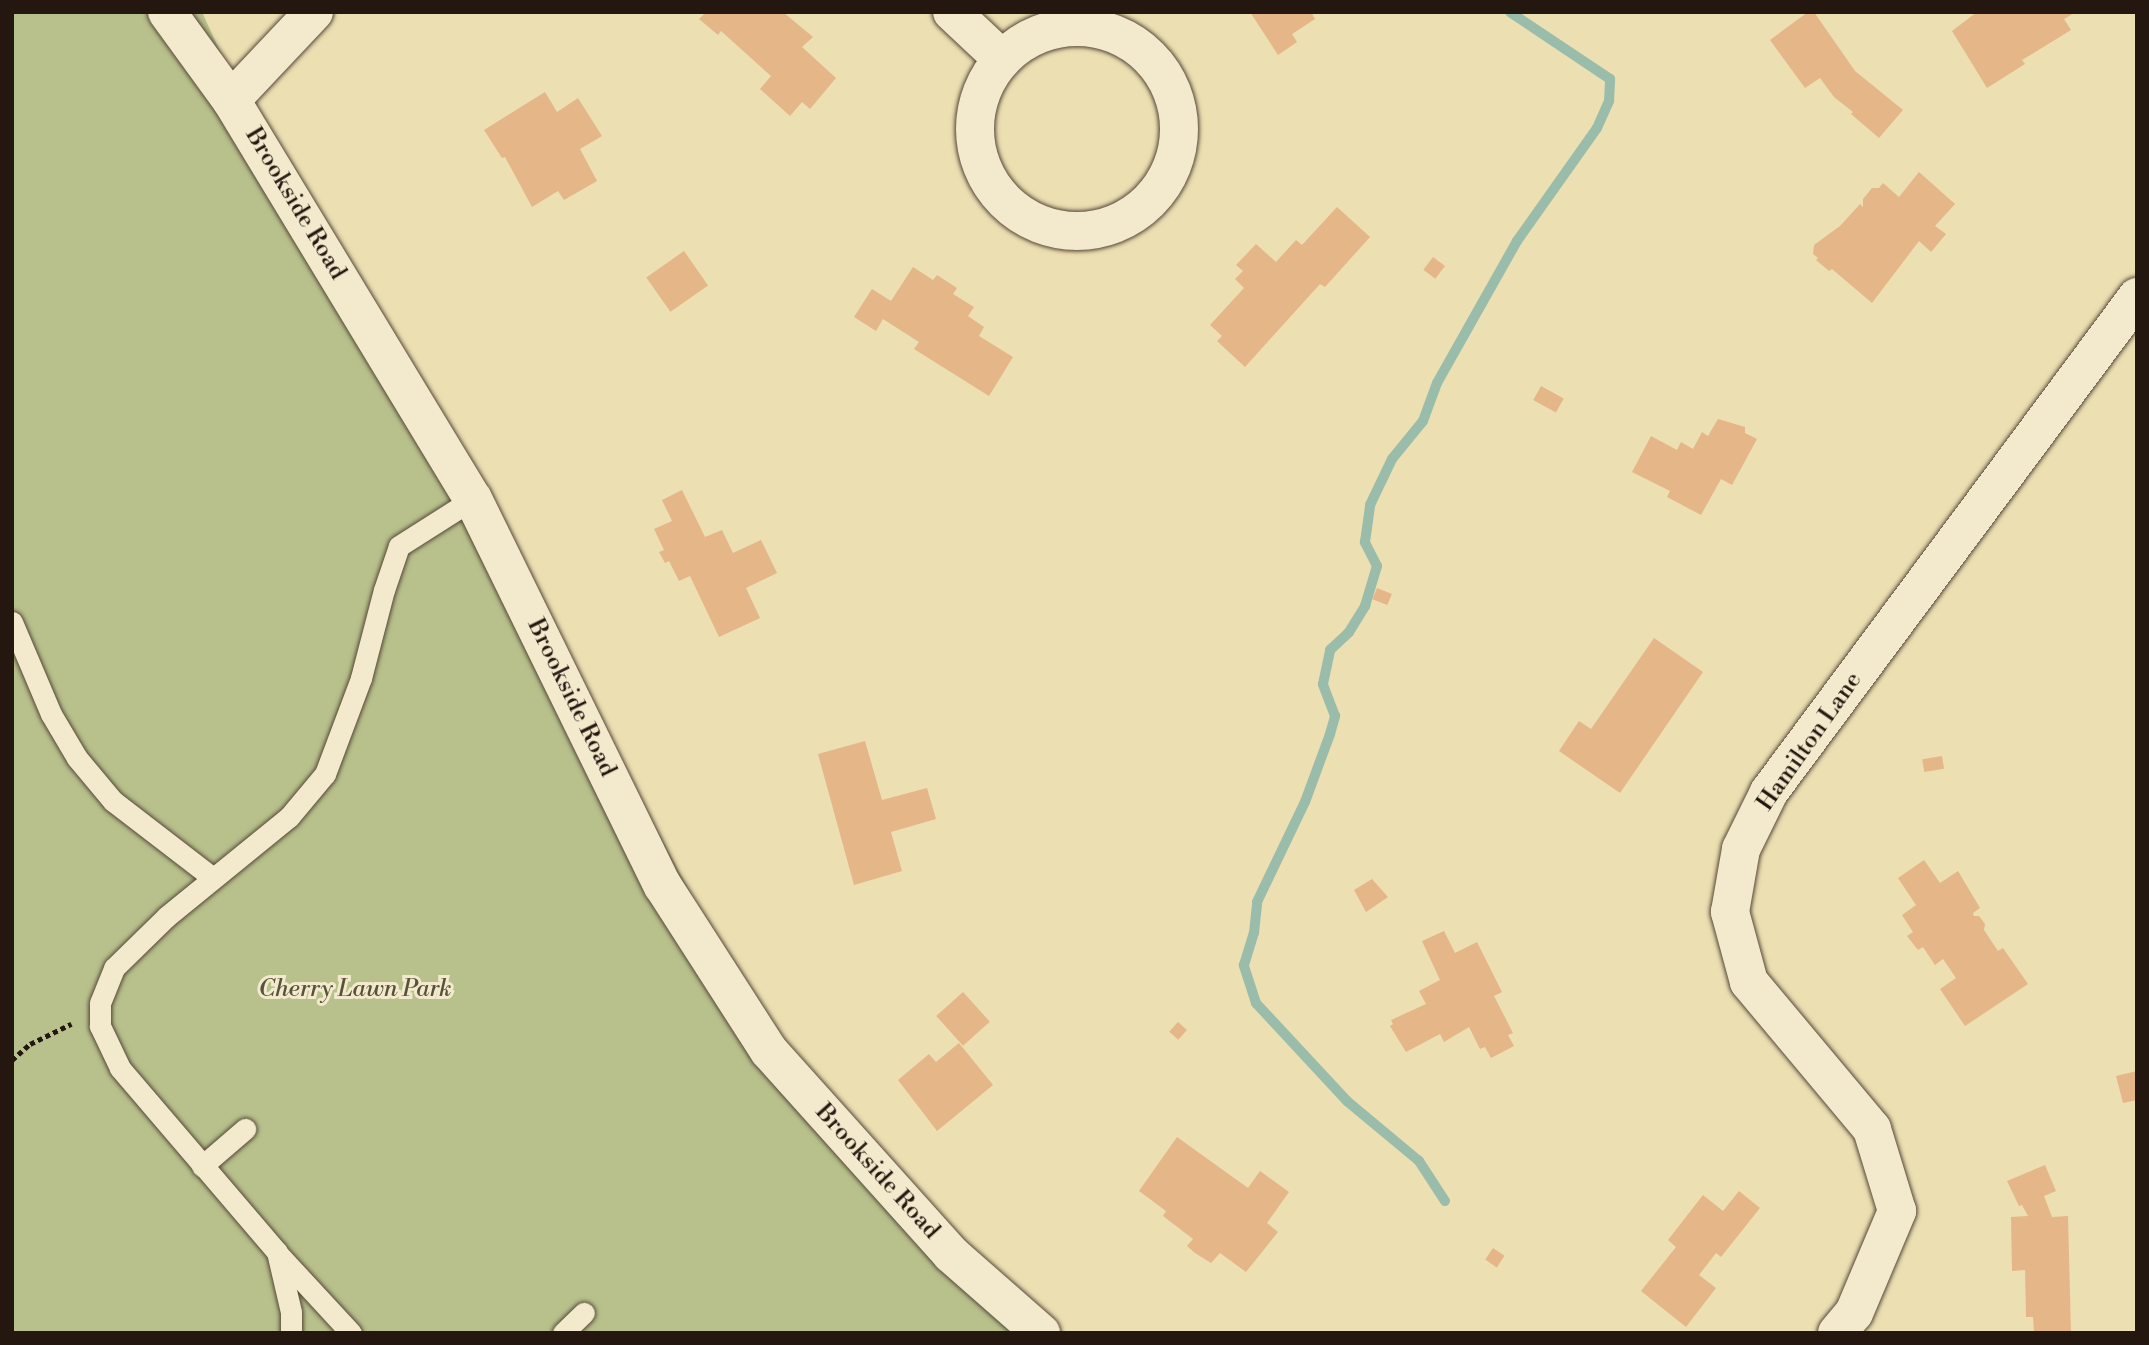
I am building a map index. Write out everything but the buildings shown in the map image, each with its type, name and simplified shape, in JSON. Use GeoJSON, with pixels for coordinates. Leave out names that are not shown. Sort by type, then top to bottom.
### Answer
{"type":"FeatureCollection","features":[{"type":"Feature","properties":{"kind":"street","name":"Brookside Road"},"geometry":{"type":"LineString","coordinates":[[167,12],[232,100],[473,499],[663,886],[769,1051],[951,1255],[1041,1333]]}},
{"type":"Feature","properties":{"kind":"street"},"geometry":{"type":"LineString","coordinates":[[232,100],[314,12]]}},
{"type":"Feature","properties":{"kind":"street"},"geometry":{"type":"LineString","coordinates":[[952,12],[1003,59]]}},
{"type":"Feature","properties":{"kind":"street"},"geometry":{"type":"LineString","coordinates":[[1088,27],[1119,35],[1145,53],[1166,77],[1178,117],[1179,138],[1171,168],[1155,195],[1130,217],[1100,229],[1067,232],[1035,223],[1008,206],[987,180],[976,150],[974,117],[984,85],[1003,59],[1027,39],[1057,28],[1088,27]]}},
{"type":"Feature","properties":{"kind":"street","name":"Hamilton Lane"},"geometry":{"type":"LineString","coordinates":[[1837,1333],[1854,1312],[1897,1211],[1872,1129],[1749,982],[1730,912],[1741,849],[1769,792],[2137,297]]}},
{"type":"Feature","properties":{"kind":"lane"},"geometry":{"type":"LineString","coordinates":[[351,1333],[202,1166],[120,1068],[100,1026],[100,1003],[114,968],[166,916],[289,817],[325,774],[361,678],[384,590],[400,545],[473,499]]}},
{"type":"Feature","properties":{"kind":"lane"},"geometry":{"type":"LineString","coordinates":[[12,622],[51,715],[77,758],[113,801],[213,878]]}},
{"type":"Feature","properties":{"kind":"lane"},"geometry":{"type":"LineString","coordinates":[[202,1166],[245,1129]]}},
{"type":"Feature","properties":{"kind":"lane"},"geometry":{"type":"LineString","coordinates":[[277,1252],[291,1312],[291,1333]]}},
{"type":"Feature","properties":{"kind":"lane"},"geometry":{"type":"LineString","coordinates":[[563,1333],[584,1313]]}},
{"type":"Feature","properties":{"kind":"path"},"geometry":{"type":"LineString","coordinates":[[12,1060],[30,1044],[68,1024],[100,1026]]}},
{"type":"Feature","properties":{"kind":"green space","name":"Cherry Lawn Park"},"geometry":{"type":"Polygon","coordinates":[[[12,12],[202,12],[223,58],[265,119],[472,482],[707,924],[823,1111],[1043,1333],[12,1333],[12,12]]]}},
{"type":"Feature","properties":{"kind":"waterway"},"geometry":{"type":"LineString","coordinates":[[1445,1201],[1419,1161],[1347,1101],[1256,1003],[1244,965],[1254,933],[1257,902],[1305,802],[1335,716],[1323,684],[1330,650],[1349,632],[1365,606],[1377,566],[1365,542],[1370,505],[1392,459],[1423,421],[1437,383],[1517,241],[1597,128],[1609,101],[1610,79],[1510,12]]}}]}
